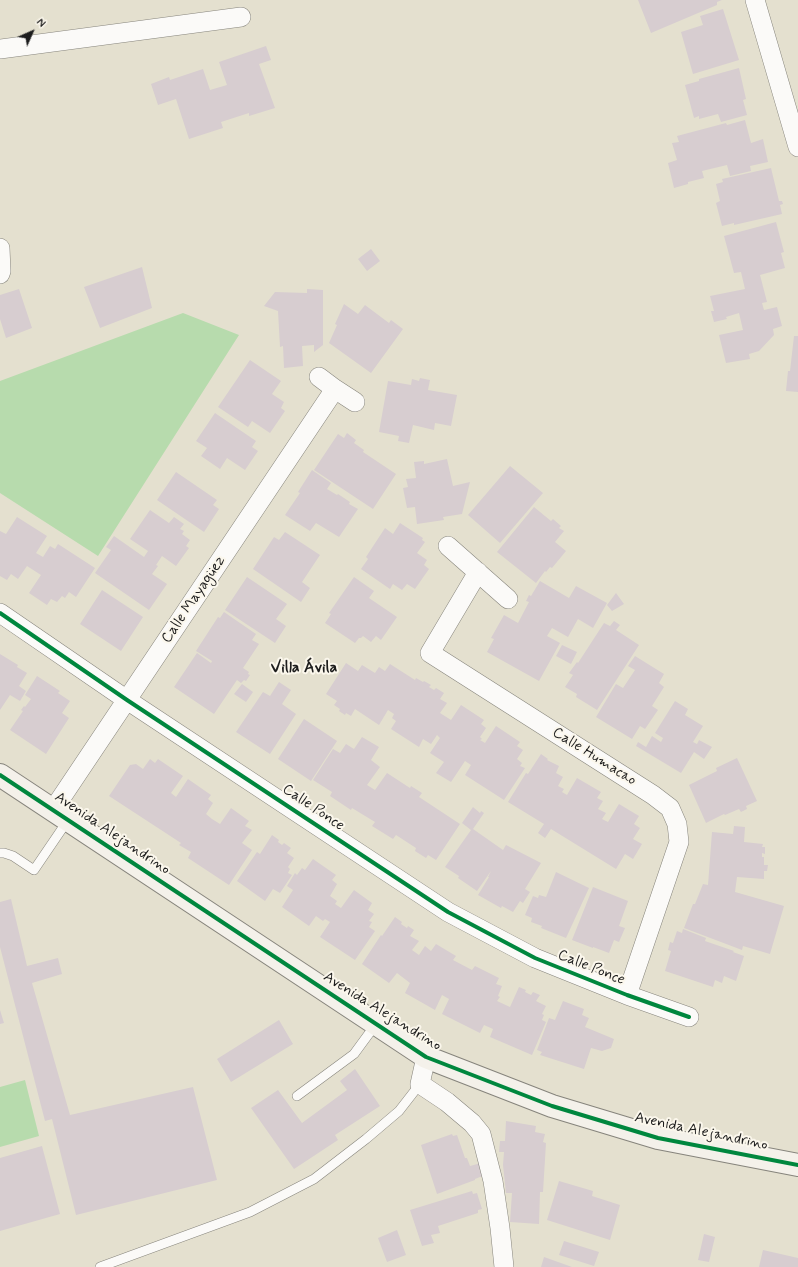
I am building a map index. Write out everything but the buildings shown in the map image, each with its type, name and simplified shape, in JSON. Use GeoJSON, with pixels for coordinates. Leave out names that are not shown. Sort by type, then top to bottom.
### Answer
{"type":"FeatureCollection","features":[{"type":"Feature","properties":{"kind":"street"},"geometry":{"type":"LineString","coordinates":[[755,0],[798,147]]}},
{"type":"Feature","properties":{"kind":"street"},"geometry":{"type":"LineString","coordinates":[[0,49],[241,17]]}},
{"type":"Feature","properties":{"kind":"street"},"geometry":{"type":"LineString","coordinates":[[0,248],[0,274]]}},
{"type":"Feature","properties":{"kind":"street"},"geometry":{"type":"LineString","coordinates":[[319,377],[355,402]]}},
{"type":"Feature","properties":{"kind":"street","name":"Calle Mayagüez"},"geometry":{"type":"LineString","coordinates":[[61,815],[127,700],[336,390]]}},
{"type":"Feature","properties":{"kind":"street"},"geometry":{"type":"LineString","coordinates":[[448,546],[508,599]]}},
{"type":"Feature","properties":{"kind":"street","name":"Calle Humacao"},"geometry":{"type":"LineString","coordinates":[[478,572],[430,653],[653,795],[670,808],[677,824],[679,842],[627,995]]}},
{"type":"Feature","properties":{"kind":"street","name":"Calle Ponce"},"geometry":{"type":"LineString","coordinates":[[0,613],[127,700],[448,912],[535,958],[627,995],[689,1016]]}},
{"type":"Feature","properties":{"kind":"street","name":"Avenida Alejandrino"},"geometry":{"type":"LineString","coordinates":[[0,775],[426,1057],[552,1106],[658,1138],[798,1165]]}},
{"type":"Feature","properties":{"kind":"street"},"geometry":{"type":"LineString","coordinates":[[426,1057],[420,1084],[447,1102],[472,1123],[480,1134],[493,1181],[504,1267]]}},
{"type":"Feature","properties":{"kind":"lane"},"geometry":{"type":"LineString","coordinates":[[0,853],[13,856],[34,870],[61,815]]}},
{"type":"Feature","properties":{"kind":"lane"},"geometry":{"type":"LineString","coordinates":[[297,1096],[354,1054],[376,1024]]}},
{"type":"Feature","properties":{"kind":"lane"},"geometry":{"type":"LineString","coordinates":[[100,1267],[250,1212],[314,1179],[366,1139],[399,1111],[420,1084]]}},
{"type":"Feature","properties":{"kind":"green space"},"geometry":{"type":"Polygon","coordinates":[[[183,313],[239,335],[98,556],[0,493],[0,381],[183,313]]]}},
{"type":"Feature","properties":{"kind":"green space"},"geometry":{"type":"Polygon","coordinates":[[[25,1080],[39,1136],[0,1147],[0,1087],[25,1080]]]}},
{"type":"Feature","properties":{"kind":"cycle path"},"geometry":{"type":"LineString","coordinates":[[0,613],[127,700],[448,912],[535,958],[627,995],[689,1017]]}},
{"type":"Feature","properties":{"kind":"cycle path"},"geometry":{"type":"LineString","coordinates":[[0,775],[426,1057],[552,1106],[658,1138],[798,1165]]}},
{"type":"Feature","properties":{"kind":"district","name":"Villa Ávila"},"geometry":{"type":"Point","coordinates":[304,669]}}]}
